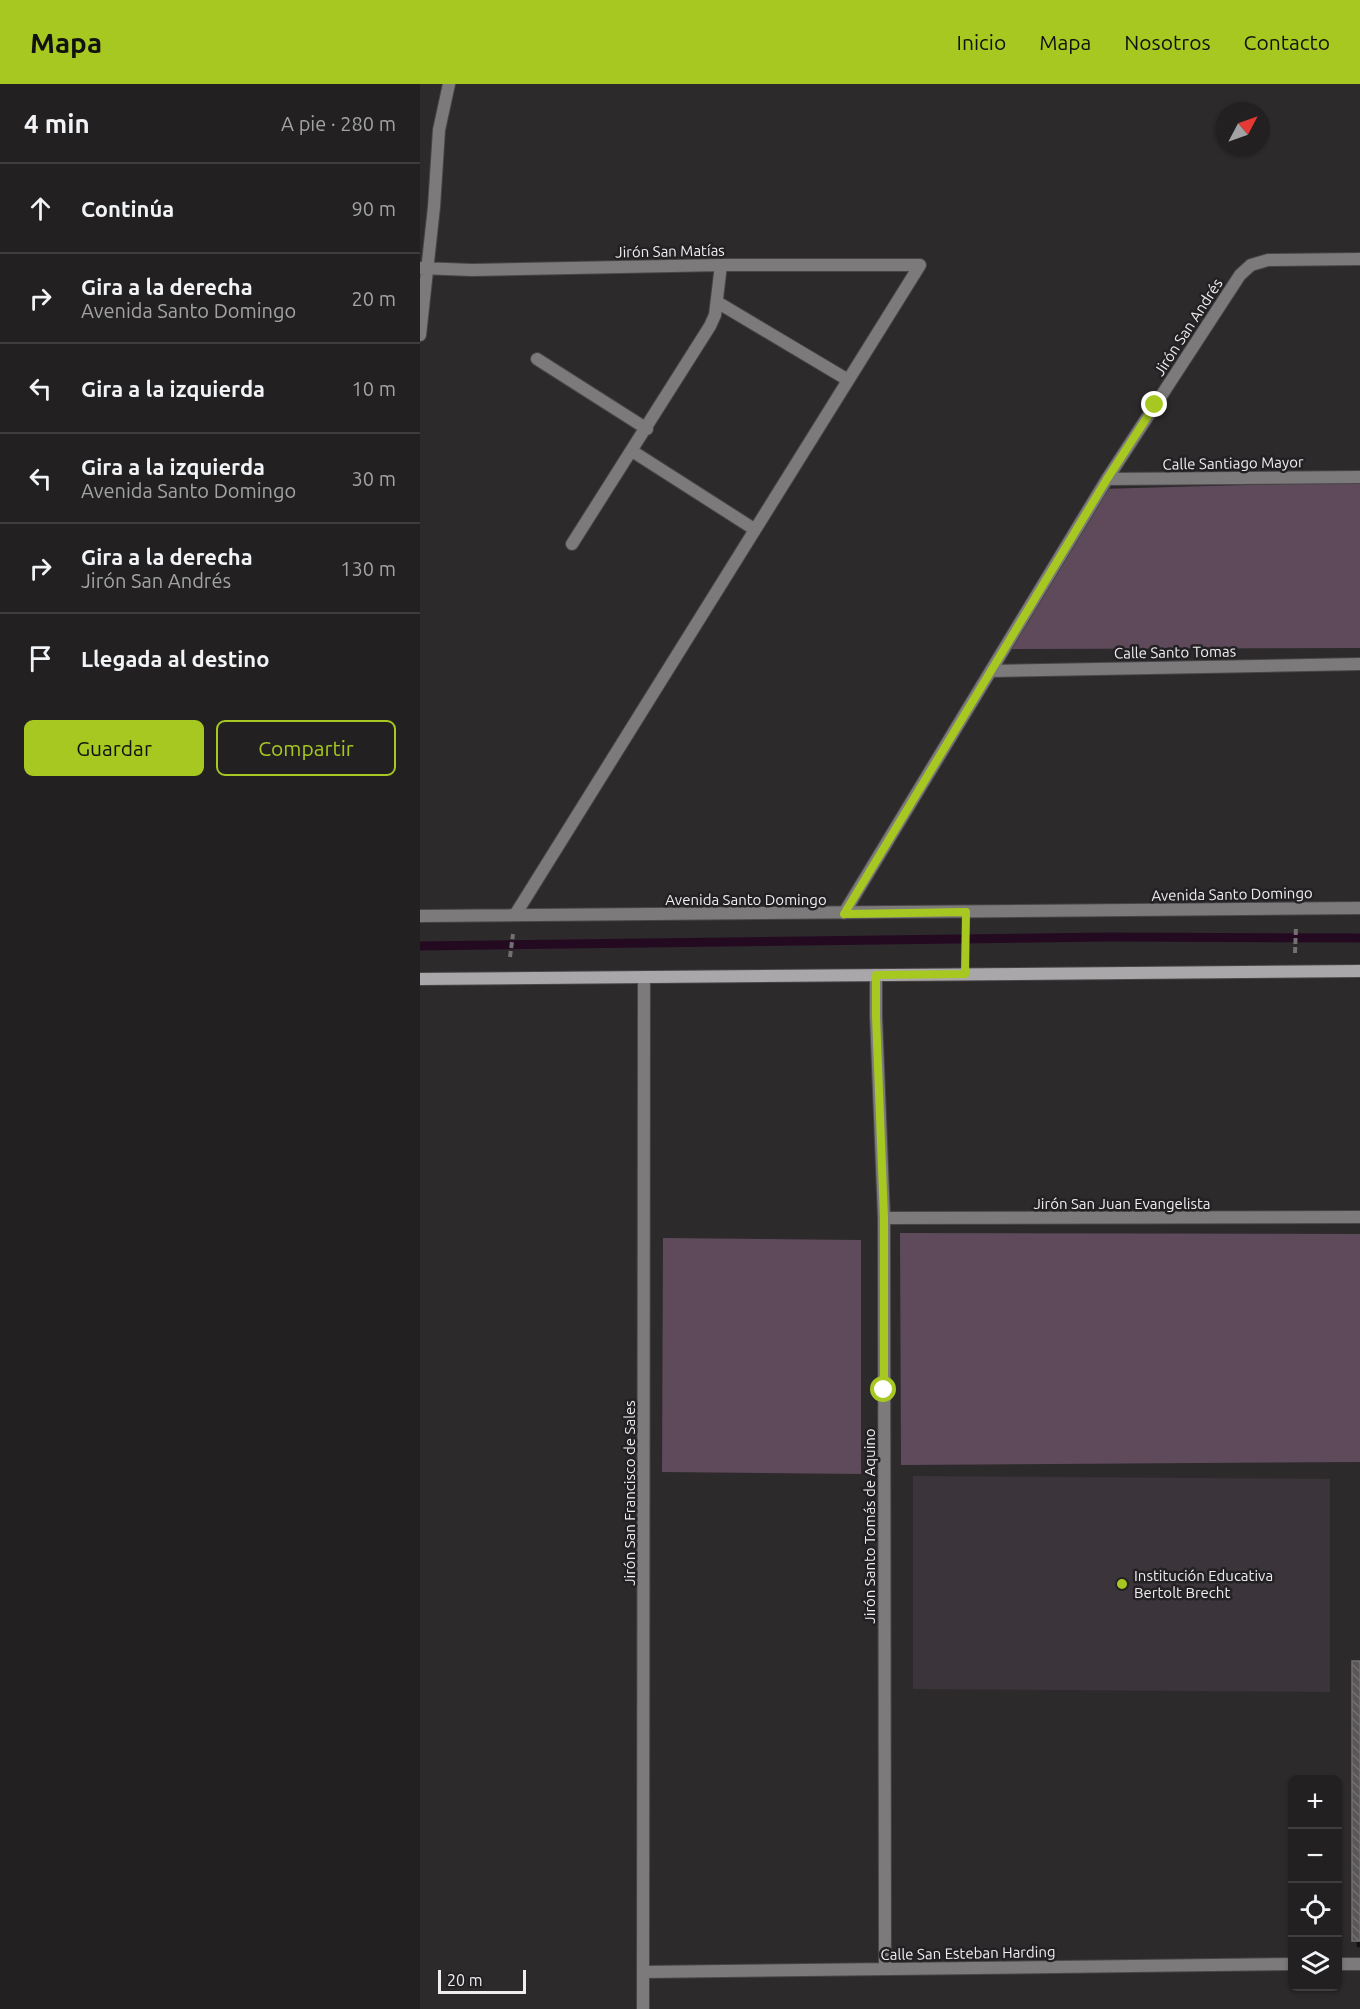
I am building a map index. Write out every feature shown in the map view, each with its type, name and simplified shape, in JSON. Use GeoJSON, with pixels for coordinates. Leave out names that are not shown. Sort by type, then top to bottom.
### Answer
{"type":"FeatureCollection","features":[{"type":"Feature","properties":{"kind":"main road"},"geometry":{"type":"LineString","coordinates":[[420,979],[1360,971]]}},
{"type":"Feature","properties":{"kind":"street"},"geometry":{"type":"LineString","coordinates":[[420,334],[423,268],[434,207],[440,130],[449,84]]}},
{"type":"Feature","properties":{"kind":"street","name":"Jirón San Andrés"},"geometry":{"type":"LineString","coordinates":[[844,914],[1107,479],[1240,275],[1251,265],[1268,260],[1360,260]]}},
{"type":"Feature","properties":{"kind":"street"},"geometry":{"type":"LineString","coordinates":[[572,544],[711,326],[715,315],[721,265]]}},
{"type":"Feature","properties":{"kind":"street","name":"Jirón San Matías"},"geometry":{"type":"LineString","coordinates":[[423,268],[920,265],[848,380]]}},
{"type":"Feature","properties":{"kind":"street"},"geometry":{"type":"LineString","coordinates":[[515,915],[848,380],[717,302]]}},
{"type":"Feature","properties":{"kind":"street"},"geometry":{"type":"LineString","coordinates":[[537,359],[647,429]]}},
{"type":"Feature","properties":{"kind":"street"},"geometry":{"type":"LineString","coordinates":[[632,451],[754,529]]}},
{"type":"Feature","properties":{"kind":"street","name":"Calle Santiago Mayor"},"geometry":{"type":"LineString","coordinates":[[1107,479],[1360,477]]}},
{"type":"Feature","properties":{"kind":"street","name":"Calle Santo Tomas"},"geometry":{"type":"LineString","coordinates":[[991,671],[1360,664]]}},
{"type":"Feature","properties":{"kind":"street","name":"Avenida Santo Domingo"},"geometry":{"type":"LineString","coordinates":[[420,916],[1360,908]]}},
{"type":"Feature","properties":{"kind":"street","name":"Jirón Santo Tomás de Aquino"},"geometry":{"type":"LineString","coordinates":[[876,975],[884,1218],[885,1969]]}},
{"type":"Feature","properties":{"kind":"street","name":"Jirón San Francisco de Sales"},"geometry":{"type":"LineString","coordinates":[[643,2009],[644,977]]}},
{"type":"Feature","properties":{"kind":"street","name":"Jirón San Juan Evangelista"},"geometry":{"type":"LineString","coordinates":[[884,1218],[1360,1217]]}},
{"type":"Feature","properties":{"kind":"street"},"geometry":{"type":"LineString","coordinates":[[1342,1964],[1360,1964]]}},
{"type":"Feature","properties":{"kind":"street","name":"Calle San Esteban Harding"},"geometry":{"type":"LineString","coordinates":[[643,1972],[1288,1965]]}},
{"type":"Feature","properties":{"kind":"path"},"geometry":{"type":"LineString","coordinates":[[1294,972],[1296,909]]}},
{"type":"Feature","properties":{"kind":"path"},"geometry":{"type":"LineString","coordinates":[[965,974],[966,912]]}},
{"type":"Feature","properties":{"kind":"path"},"geometry":{"type":"LineString","coordinates":[[507,978],[515,915]]}},
{"type":"Feature","properties":{"kind":"shaded area"},"geometry":{"type":"Polygon","coordinates":[[[1360,482],[1360,648],[1008,649],[1100,489],[1360,482]]]}},
{"type":"Feature","properties":{"kind":"shaded area"},"geometry":{"type":"Polygon","coordinates":[[[900,1233],[1360,1234],[1360,1462],[901,1465],[900,1233]]]}},
{"type":"Feature","properties":{"kind":"shaded area"},"geometry":{"type":"Polygon","coordinates":[[[663,1238],[861,1240],[861,1474],[662,1472],[663,1238]]]}},
{"type":"Feature","properties":{"kind":"shaded area","name":"Institución Educativa Bertolt Brecht"},"geometry":{"type":"Polygon","coordinates":[[[913,1476],[1330,1479],[1330,1692],[913,1689],[913,1476]]]}},
{"type":"Feature","properties":{"kind":"building"},"geometry":{"type":"Polygon","coordinates":[[[1352,1661],[1360,1661],[1360,1941],[1352,1941],[1352,1661]]]}},
{"type":"Feature","properties":{"kind":"waterway"},"geometry":{"type":"LineString","coordinates":[[420,946],[1109,937],[1360,938]]}},
{"type":"Feature","properties":{"kind":"place","name":"Institución Educativa Bertolt Brecht"},"geometry":{"type":"Point","coordinates":[1122,1584]}},
{"type":"Feature","properties":{"kind":"route"},"geometry":{"type":"LineString","coordinates":[[884,1390],[884,1218],[876,975],[965,974],[966,912],[844,914],[1107,479],[1155,405]]}}]}
